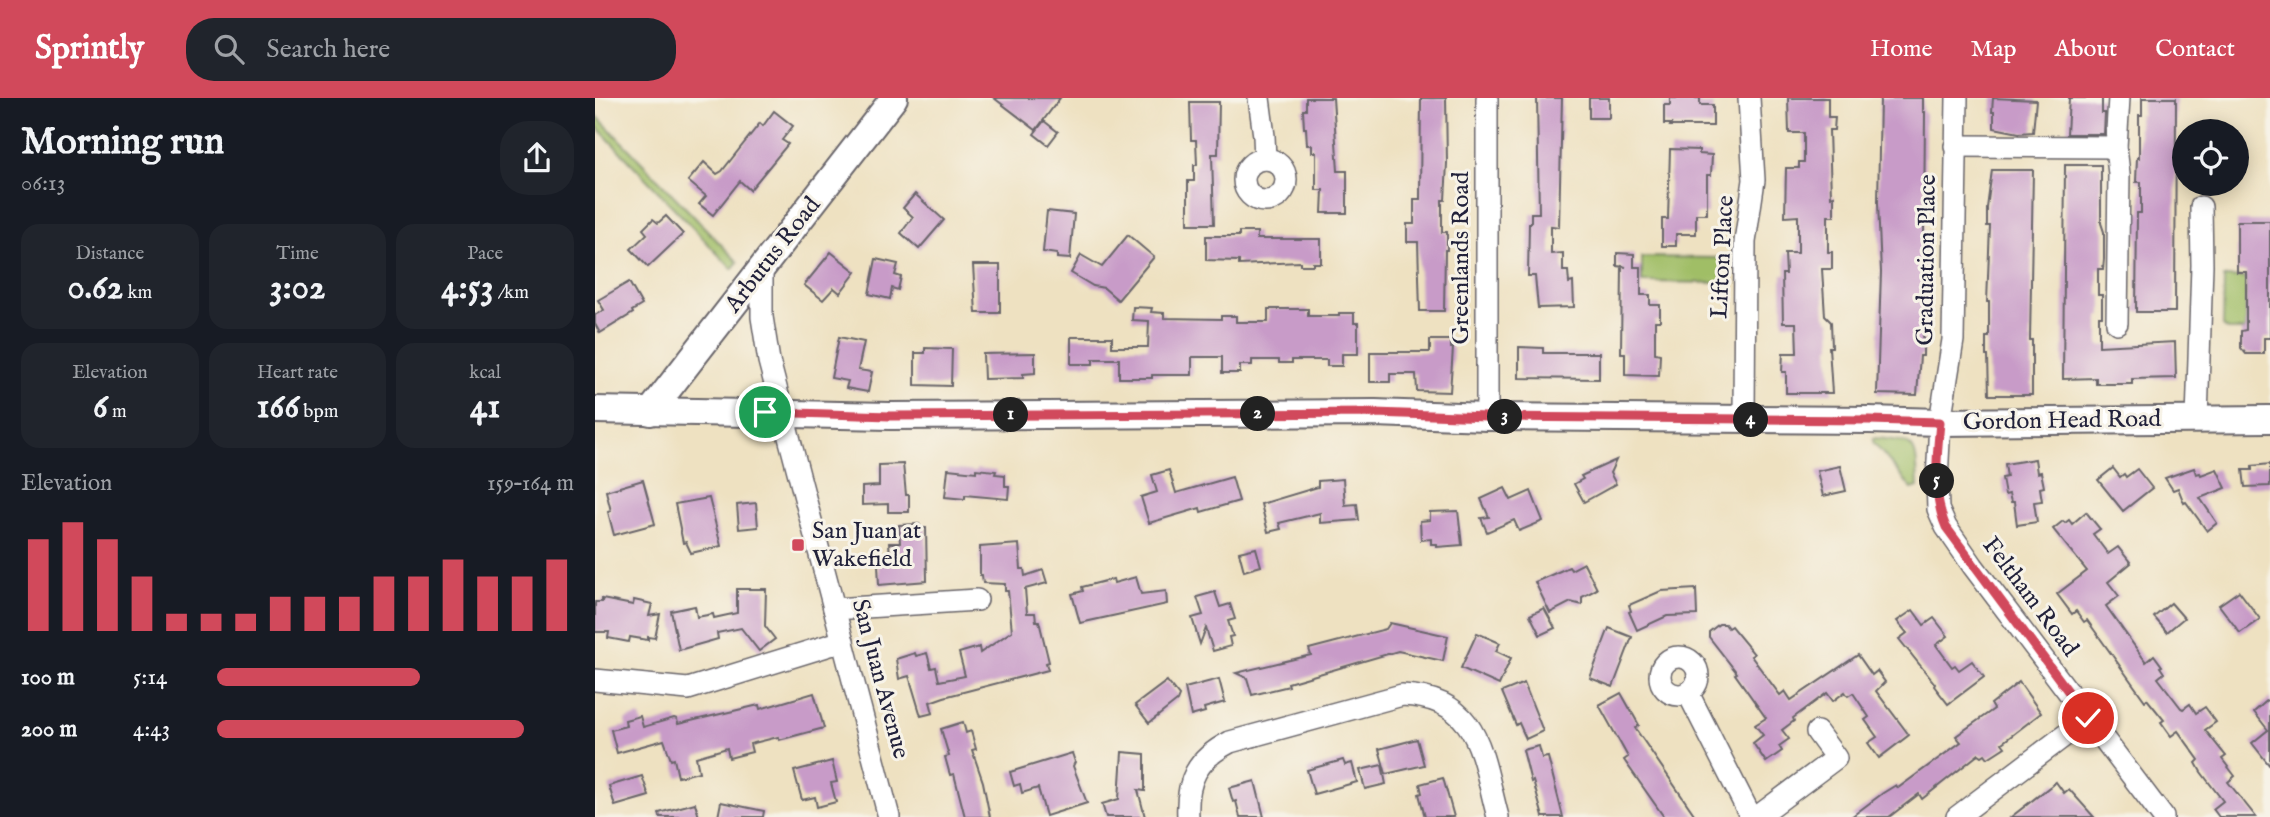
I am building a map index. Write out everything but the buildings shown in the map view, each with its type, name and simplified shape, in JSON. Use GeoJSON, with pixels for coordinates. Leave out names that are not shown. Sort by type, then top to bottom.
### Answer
{"type":"FeatureCollection","features":[{"type":"Feature","properties":{"kind":"main road","name":"Arbutus Road"},"geometry":{"type":"LineString","coordinates":[[650,412],[894,98]]}},
{"type":"Feature","properties":{"kind":"main road","name":"Gordon Head Road"},"geometry":{"type":"LineString","coordinates":[[595,410],[890,416],[1375,413],[1487,417],[1940,422],[2270,419]]}},
{"type":"Feature","properties":{"kind":"street"},"geometry":{"type":"LineString","coordinates":[[1259,98],[1265,159]]}},
{"type":"Feature","properties":{"kind":"street","name":"Greenlands Road"},"geometry":{"type":"LineString","coordinates":[[1487,98],[1487,417]]}},
{"type":"Feature","properties":{"kind":"street","name":"Lifton Place"},"geometry":{"type":"LineString","coordinates":[[1744,420],[1745,242],[1754,180],[1749,98]]}},
{"type":"Feature","properties":{"kind":"street","name":"Graduation Place"},"geometry":{"type":"LineString","coordinates":[[1940,422],[1953,340],[1957,98]]}},
{"type":"Feature","properties":{"kind":"street"},"geometry":{"type":"LineString","coordinates":[[2117,323],[2119,174],[2116,147],[2119,98]]}},
{"type":"Feature","properties":{"kind":"street"},"geometry":{"type":"LineString","coordinates":[[1955,146],[2116,147]]}},
{"type":"Feature","properties":{"kind":"street"},"geometry":{"type":"LineString","coordinates":[[2197,419],[2201,207]]}},
{"type":"Feature","properties":{"kind":"street","name":"San Juan Avenue"},"geometry":{"type":"LineString","coordinates":[[762,268],[762,317],[769,361],[890,817]]}},
{"type":"Feature","properties":{"kind":"street","name":"Feltham Road"},"geometry":{"type":"LineString","coordinates":[[1940,422],[1937,453],[1938,509],[1946,527],[2163,817]]}},
{"type":"Feature","properties":{"kind":"street"},"geometry":{"type":"LineString","coordinates":[[834,609],[977,600]]}},
{"type":"Feature","properties":{"kind":"street"},"geometry":{"type":"LineString","coordinates":[[595,680],[688,689],[843,641]]}},
{"type":"Feature","properties":{"kind":"street"},"geometry":{"type":"LineString","coordinates":[[1688,693],[1751,817]]}},
{"type":"Feature","properties":{"kind":"street"},"geometry":{"type":"LineString","coordinates":[[1188,817],[1187,798],[1193,776],[1202,761],[1214,750],[1230,742],[1402,695],[1425,696],[1443,702],[1463,717],[1480,750],[1498,817]]}},
{"type":"Feature","properties":{"kind":"street"},"geometry":{"type":"LineString","coordinates":[[1957,817],[2088,718]]}},
{"type":"Feature","properties":{"kind":"street"},"geometry":{"type":"LineString","coordinates":[[1757,817],[1836,758],[1817,732]]}},
{"type":"Feature","properties":{"kind":"green space"},"geometry":{"type":"Polygon","coordinates":[[[595,114],[738,262],[732,269],[595,125],[595,114]]]}},
{"type":"Feature","properties":{"kind":"green space"},"geometry":{"type":"Polygon","coordinates":[[[1642,257],[1723,258],[1723,283],[1642,282],[1642,257]]]}},
{"type":"Feature","properties":{"kind":"green space"},"geometry":{"type":"Polygon","coordinates":[[[2224,277],[2246,278],[2246,330],[2228,330],[2223,326],[2224,277]]]}},
{"type":"Feature","properties":{"kind":"green space"},"geometry":{"type":"Polygon","coordinates":[[[1873,438],[1899,441],[1912,447],[1917,462],[1918,487],[1912,489],[1873,442],[1873,438]]]}},
{"type":"Feature","properties":{"kind":"place","name":"San Juan at Wakefield"},"geometry":{"type":"Point","coordinates":[798,545]}},
{"type":"Feature","properties":{"kind":"route"},"geometry":{"type":"LineString","coordinates":[[765,412],[890,416],[1375,413],[1487,417],[1940,422],[1937,453],[1938,509],[1946,527],[2088,718]]}}]}
